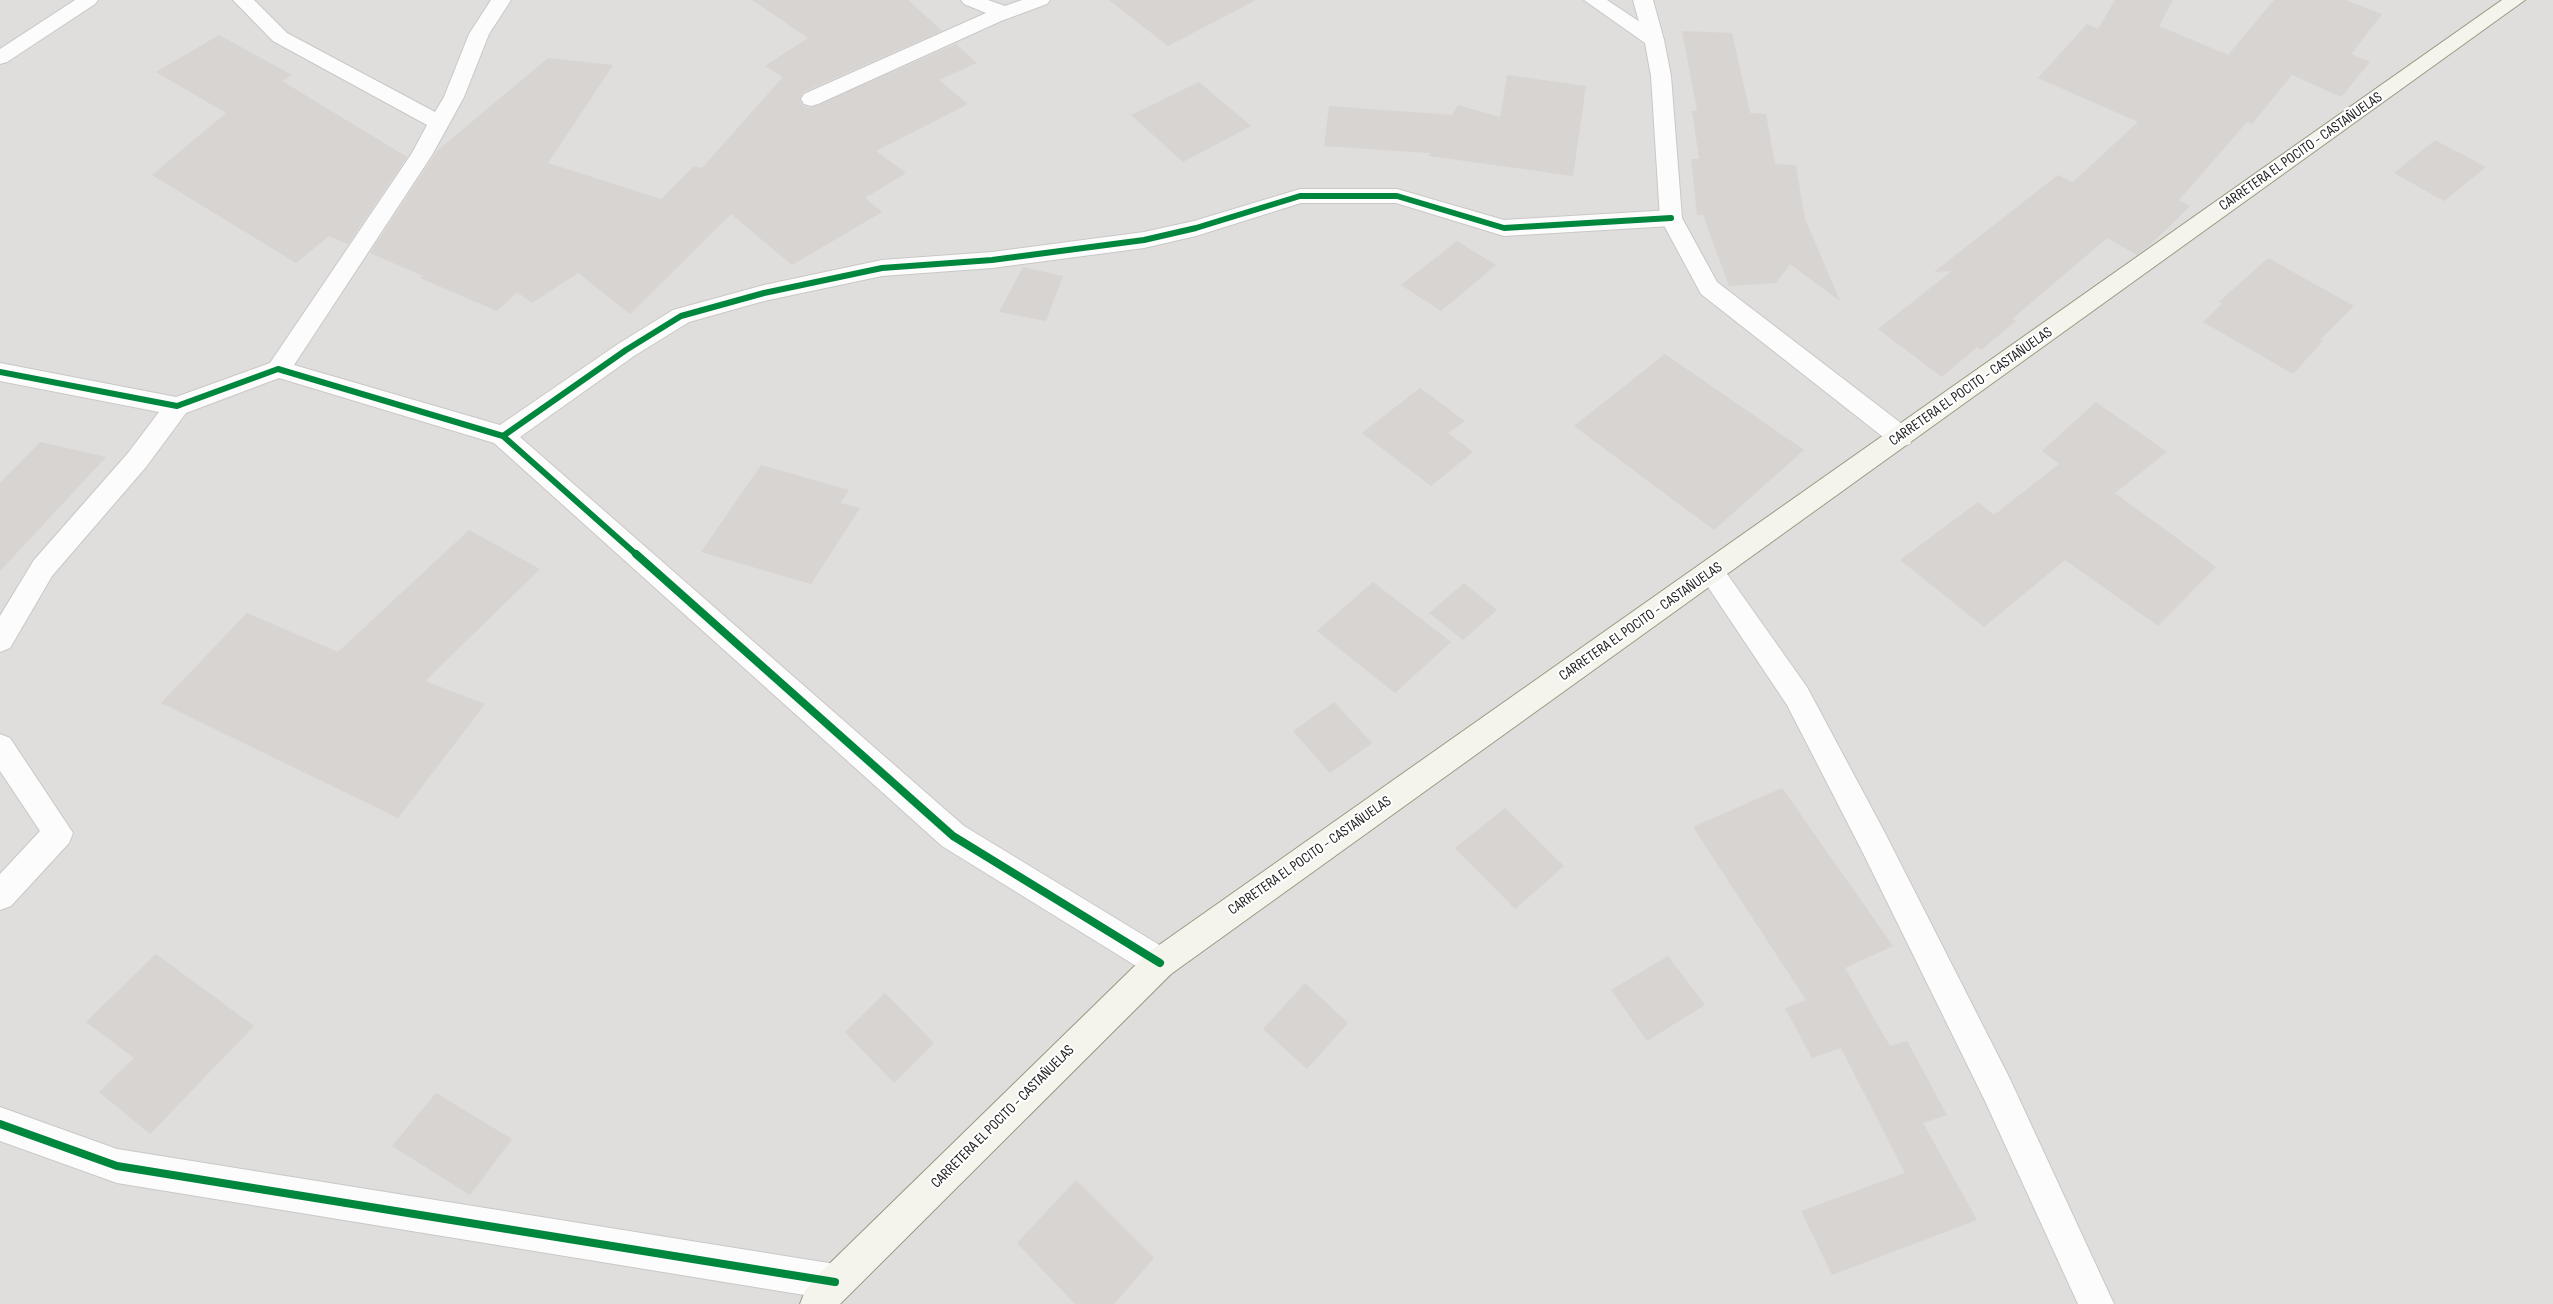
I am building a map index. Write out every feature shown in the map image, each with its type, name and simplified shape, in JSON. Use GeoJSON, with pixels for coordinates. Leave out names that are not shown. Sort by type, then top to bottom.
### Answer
{"type":"FeatureCollection","features":[{"type":"Feature","properties":{"kind":"main road","name":"CARRETERA EL POCITO - CASTAÑUELAS"},"geometry":{"type":"LineString","coordinates":[[827,1293],[1160,962],[1901,438],[2515,0]]}},
{"type":"Feature","properties":{"kind":"street"},"geometry":{"type":"LineString","coordinates":[[0,58],[88,0]]}},
{"type":"Feature","properties":{"kind":"street"},"geometry":{"type":"LineString","coordinates":[[243,0],[280,38],[439,123]]}},
{"type":"Feature","properties":{"kind":"street"},"geometry":{"type":"LineString","coordinates":[[0,372],[177,406],[278,369],[377,224],[439,123],[454,96],[479,34],[501,0]]}},
{"type":"Feature","properties":{"kind":"street"},"geometry":{"type":"LineString","coordinates":[[971,0],[1004,13]]}},
{"type":"Feature","properties":{"kind":"street"},"geometry":{"type":"LineString","coordinates":[[811,98],[1004,13],[1040,0]]}},
{"type":"Feature","properties":{"kind":"street"},"geometry":{"type":"LineString","coordinates":[[1594,0],[1654,40]]}},
{"type":"Feature","properties":{"kind":"street"},"geometry":{"type":"LineString","coordinates":[[1644,0],[1654,40],[1660,76],[1671,218],[1709,288],[1901,438]]}},
{"type":"Feature","properties":{"kind":"street"},"geometry":{"type":"LineString","coordinates":[[503,436],[626,350],[681,316],[764,293],[882,268],[992,260],[1144,240],[1196,228],[1300,196],[1397,196],[1504,228],[1671,218]]}},
{"type":"Feature","properties":{"kind":"street"},"geometry":{"type":"LineString","coordinates":[[278,369],[503,436],[953,836],[1160,962]]}},
{"type":"Feature","properties":{"kind":"street"},"geometry":{"type":"LineString","coordinates":[[0,640],[43,568],[137,460],[177,406]]}},
{"type":"Feature","properties":{"kind":"street"},"geometry":{"type":"LineString","coordinates":[[1711,572],[1796,696],[1874,843],[1997,1090],[2096,1304]]}},
{"type":"Feature","properties":{"kind":"street"},"geometry":{"type":"LineString","coordinates":[[0,747],[58,833],[0,896]]}},
{"type":"Feature","properties":{"kind":"street"},"geometry":{"type":"LineString","coordinates":[[0,1124],[117,1166],[827,1293]]}},
{"type":"Feature","properties":{"kind":"shaded area"},"geometry":{"type":"Polygon","coordinates":[[[0,0],[2553,0],[2553,1304],[0,1304],[0,0]]]}},
{"type":"Feature","properties":{"kind":"building"},"geometry":{"type":"Polygon","coordinates":[[[752,0],[908,0],[942,31],[803,92],[799,100],[803,106],[810,108],[956,44],[977,63],[939,80],[968,104],[876,151],[906,173],[865,198],[882,212],[792,265],[731,214],[630,314],[578,273],[532,303],[517,292],[497,311],[420,278],[423,276],[370,253],[437,151],[548,58],[613,65],[548,163],[661,199],[694,166],[702,168],[783,77],[765,66],[808,38],[752,0]]]}},
{"type":"Feature","properties":{"kind":"building"},"geometry":{"type":"Polygon","coordinates":[[[1109,0],[1256,0],[1168,46],[1109,0]]]}},
{"type":"Feature","properties":{"kind":"building"},"geometry":{"type":"Polygon","coordinates":[[[2115,0],[2173,0],[2159,26],[2228,55],[2274,0],[2345,0],[2382,14],[2351,54],[2370,62],[2341,97],[2292,75],[2252,124],[2247,122],[2179,200],[2190,206],[2150,245],[2137,255],[2107,238],[2012,319],[2016,321],[1981,350],[1977,347],[1942,377],[1878,329],[1952,271],[1934,272],[2058,175],[2073,182],[2138,122],[2038,78],[2087,24],[2098,29],[2115,0]]]}},
{"type":"Feature","properties":{"kind":"building"},"geometry":{"type":"Polygon","coordinates":[[[1682,31],[1732,33],[1750,113],[1766,114],[1775,164],[1796,165],[1805,219],[1840,301],[1790,264],[1776,283],[1729,286],[1703,215],[1697,215],[1691,159],[1699,159],[1692,111],[1697,111],[1682,31]]]}},
{"type":"Feature","properties":{"kind":"building"},"geometry":{"type":"Polygon","coordinates":[[[219,35],[292,75],[282,81],[407,157],[348,244],[329,236],[296,263],[152,175],[226,113],[156,72],[219,35]]]}},
{"type":"Feature","properties":{"kind":"building"},"geometry":{"type":"Polygon","coordinates":[[[1507,75],[1586,86],[1573,176],[1429,156],[1430,153],[1324,146],[1329,106],[1452,115],[1458,105],[1500,117],[1507,75]]]}},
{"type":"Feature","properties":{"kind":"building"},"geometry":{"type":"Polygon","coordinates":[[[1199,82],[1251,126],[1183,162],[1131,115],[1199,82]]]}},
{"type":"Feature","properties":{"kind":"building"},"geometry":{"type":"Polygon","coordinates":[[[2435,140],[2486,167],[2444,201],[2394,173],[2435,140]]]}},
{"type":"Feature","properties":{"kind":"building"},"geometry":{"type":"Polygon","coordinates":[[[1457,241],[1496,265],[1441,311],[1401,285],[1457,241]]]}},
{"type":"Feature","properties":{"kind":"building"},"geometry":{"type":"Polygon","coordinates":[[[2268,258],[2354,306],[2320,340],[2323,341],[2293,374],[2203,322],[2222,304],[2219,302],[2268,258]]]}},
{"type":"Feature","properties":{"kind":"building"},"geometry":{"type":"Polygon","coordinates":[[[1023,267],[1063,276],[1046,321],[999,312],[1023,267]]]}},
{"type":"Feature","properties":{"kind":"building"},"geometry":{"type":"Polygon","coordinates":[[[1665,354],[1804,450],[1714,530],[1574,426],[1665,354]]]}},
{"type":"Feature","properties":{"kind":"building"},"geometry":{"type":"Polygon","coordinates":[[[1420,388],[1465,421],[1448,433],[1473,452],[1431,486],[1362,433],[1420,388]]]}},
{"type":"Feature","properties":{"kind":"building"},"geometry":{"type":"Polygon","coordinates":[[[2096,402],[2167,452],[2115,493],[2216,567],[2158,626],[2065,560],[1984,627],[1900,560],[1978,502],[1994,515],[2059,464],[2042,451],[2096,402]]]}},
{"type":"Feature","properties":{"kind":"building"},"geometry":{"type":"Polygon","coordinates":[[[40,442],[106,457],[0,571],[0,483],[40,442]]]}},
{"type":"Feature","properties":{"kind":"building"},"geometry":{"type":"Polygon","coordinates":[[[761,465],[849,490],[840,503],[860,508],[811,584],[701,552],[761,465]]]}},
{"type":"Feature","properties":{"kind":"building"},"geometry":{"type":"Polygon","coordinates":[[[469,530],[540,569],[425,681],[485,704],[398,818],[161,703],[247,613],[338,652],[469,530]]]}},
{"type":"Feature","properties":{"kind":"building"},"geometry":{"type":"Polygon","coordinates":[[[1373,582],[1451,642],[1395,693],[1317,631],[1373,582]]]}},
{"type":"Feature","properties":{"kind":"building"},"geometry":{"type":"Polygon","coordinates":[[[1464,583],[1497,610],[1463,640],[1429,613],[1464,583]]]}},
{"type":"Feature","properties":{"kind":"building"},"geometry":{"type":"Polygon","coordinates":[[[1334,702],[1372,743],[1330,773],[1293,731],[1334,702]]]}},
{"type":"Feature","properties":{"kind":"building"},"geometry":{"type":"Polygon","coordinates":[[[1782,788],[1893,946],[1845,968],[1890,1046],[1907,1041],[1947,1115],[1923,1123],[1977,1220],[1832,1275],[1801,1211],[1905,1173],[1841,1048],[1812,1058],[1785,1008],[1806,1000],[1693,827],[1782,788]]]}},
{"type":"Feature","properties":{"kind":"building"},"geometry":{"type":"Polygon","coordinates":[[[1505,808],[1564,866],[1515,909],[1455,848],[1505,808]]]}},
{"type":"Feature","properties":{"kind":"building"},"geometry":{"type":"Polygon","coordinates":[[[156,954],[254,1026],[150,1134],[99,1092],[134,1058],[86,1022],[156,954]]]}},
{"type":"Feature","properties":{"kind":"building"},"geometry":{"type":"Polygon","coordinates":[[[1668,956],[1705,1005],[1647,1041],[1611,990],[1668,956]]]}},
{"type":"Feature","properties":{"kind":"building"},"geometry":{"type":"Polygon","coordinates":[[[1305,983],[1348,1023],[1307,1069],[1263,1029],[1305,983]]]}},
{"type":"Feature","properties":{"kind":"building"},"geometry":{"type":"Polygon","coordinates":[[[885,993],[934,1043],[894,1083],[845,1032],[885,993]]]}},
{"type":"Feature","properties":{"kind":"building"},"geometry":{"type":"Polygon","coordinates":[[[436,1093],[512,1139],[470,1195],[392,1146],[436,1093]]]}},
{"type":"Feature","properties":{"kind":"building"},"geometry":{"type":"Polygon","coordinates":[[[1076,1180],[1154,1258],[1114,1304],[1075,1304],[1017,1243],[1076,1180]]]}},
{"type":"Feature","properties":{"kind":"cycle path"},"geometry":{"type":"LineString","coordinates":[[503,436],[626,350],[681,316],[764,293],[882,268],[992,260],[1144,240],[1196,228],[1300,196],[1397,196],[1504,228],[1671,218]]}},
{"type":"Feature","properties":{"kind":"cycle path"},"geometry":{"type":"LineString","coordinates":[[0,372],[177,406],[278,369],[503,436],[953,836],[1160,963]]}},
{"type":"Feature","properties":{"kind":"cycle path"},"geometry":{"type":"LineString","coordinates":[[0,1124],[117,1166],[835,1282]]}}]}
